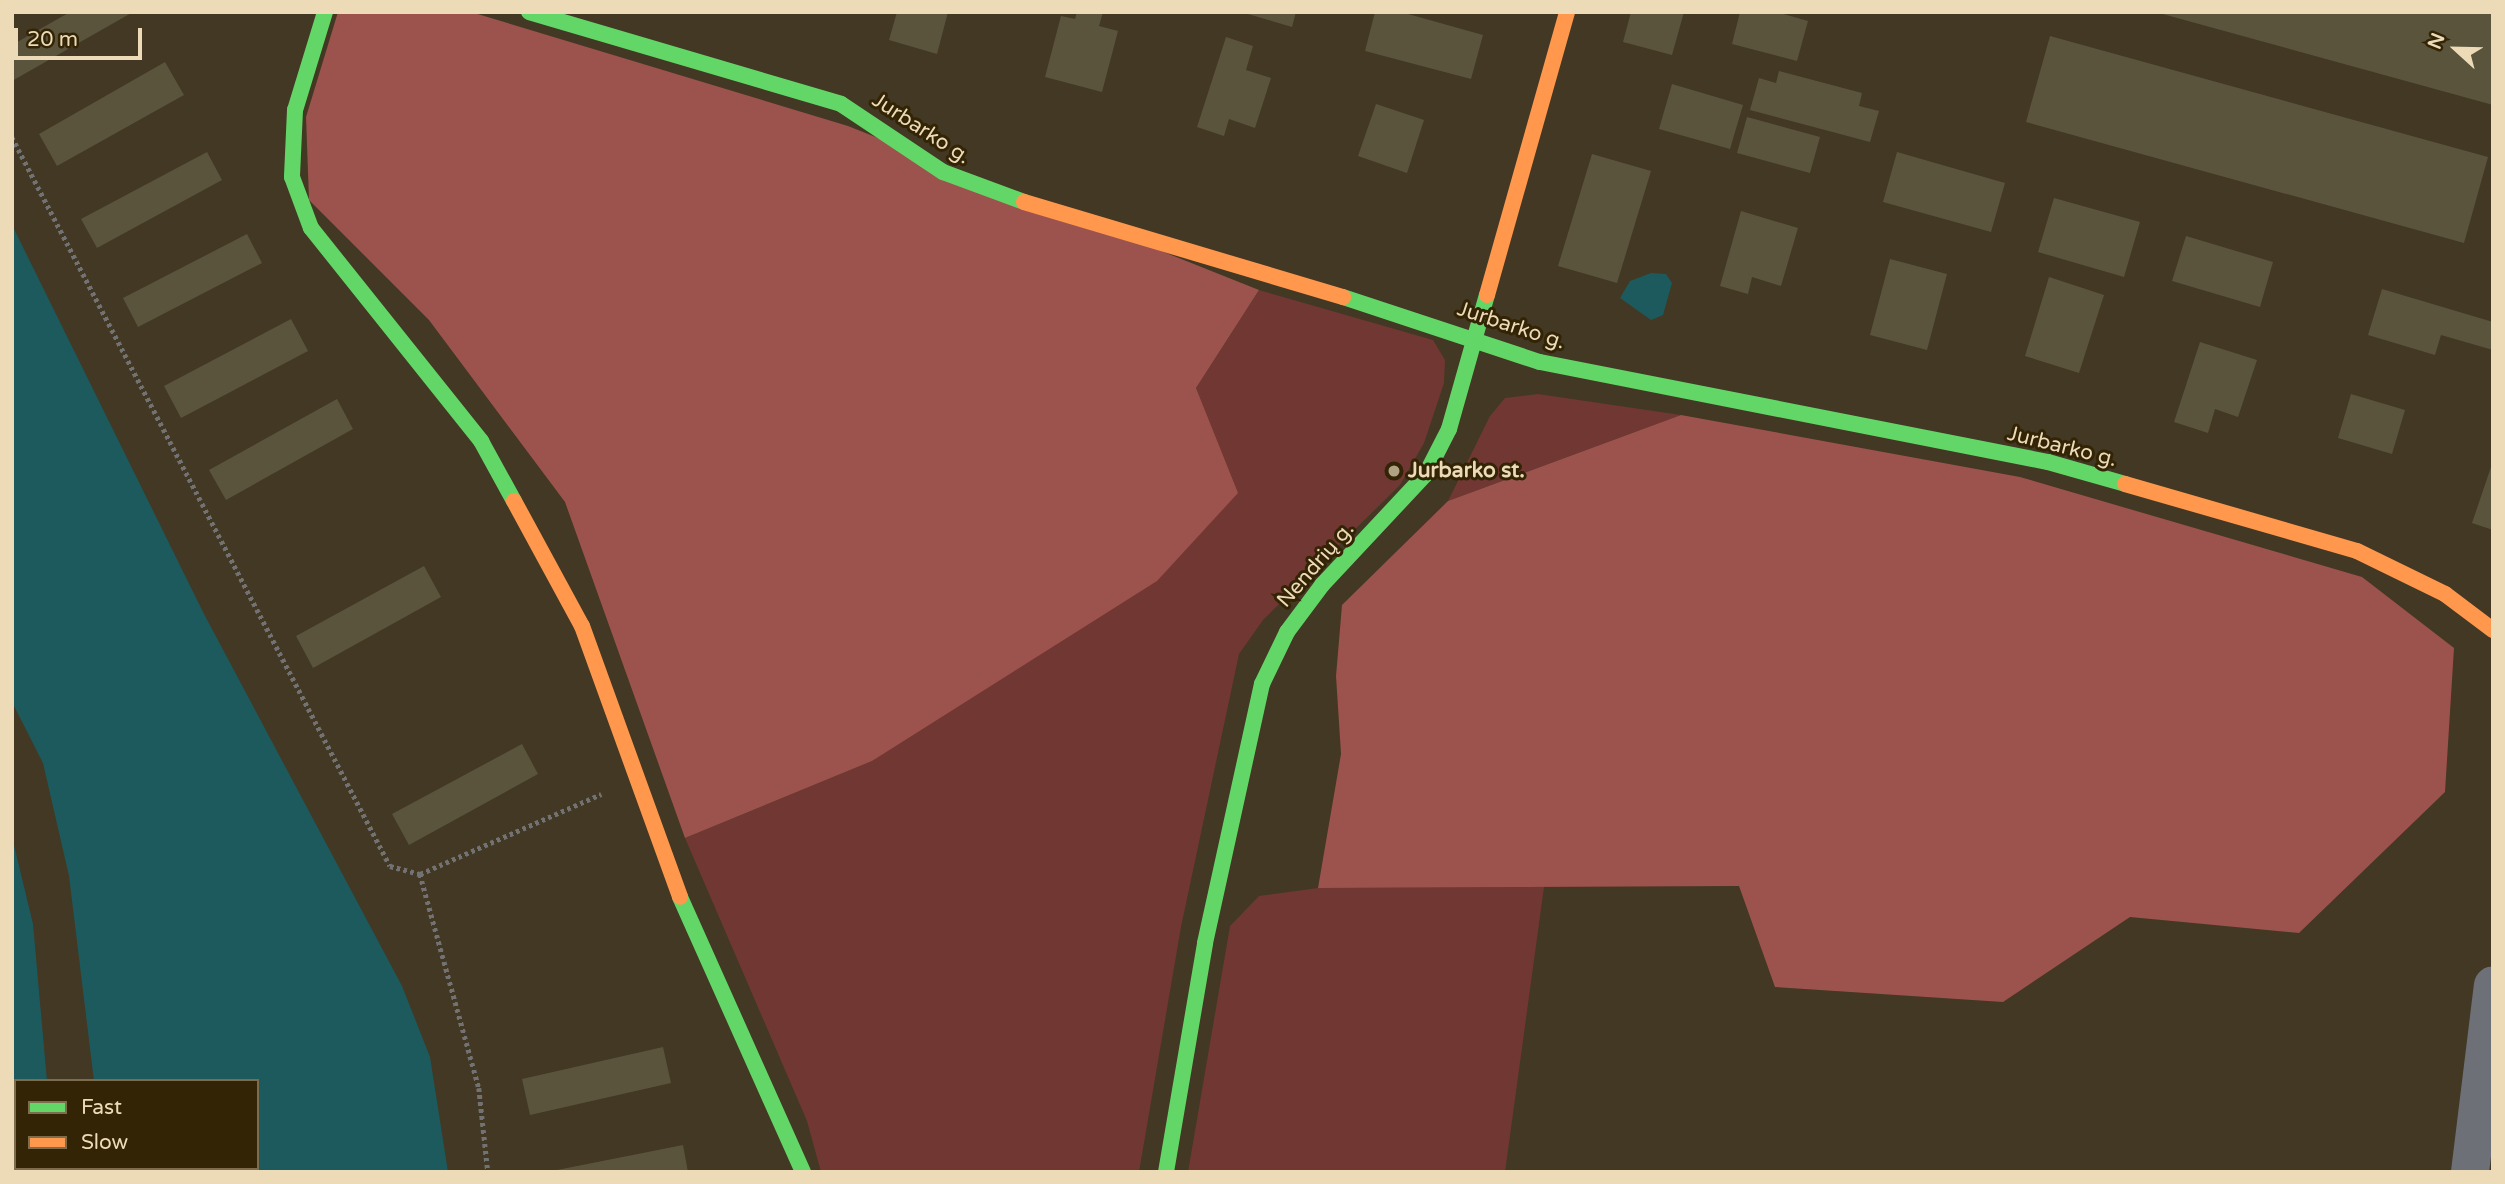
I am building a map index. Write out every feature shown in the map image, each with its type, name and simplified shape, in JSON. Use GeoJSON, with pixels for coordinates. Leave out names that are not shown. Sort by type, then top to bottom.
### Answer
{"type":"FeatureCollection","features":[{"type":"Feature","properties":{"kind":"street"},"geometry":{"type":"LineString","coordinates":[[324,12],[295,110],[292,177],[311,228],[481,441],[582,626],[681,899],[793,1140],[803,1172]]}},
{"type":"Feature","properties":{"kind":"street","name":"Jurbarko g."},"geometry":{"type":"LineString","coordinates":[[529,12],[841,104],[943,172],[984,190],[1477,337],[1540,362],[2048,462],[2357,551],[2445,594],[2493,630]]}},
{"type":"Feature","properties":{"kind":"street","name":"Nendrių g."},"geometry":{"type":"LineString","coordinates":[[1166,1172],[1205,943],[1262,684],[1287,632],[1322,585],[1426,474],[1449,429],[1567,12]]}},
{"type":"Feature","properties":{"kind":"street"},"geometry":{"type":"LineString","coordinates":[[2470,1172],[2493,985]]}},
{"type":"Feature","properties":{"kind":"path"},"geometry":{"type":"LineString","coordinates":[[12,137],[390,866],[420,874],[637,778]]}},
{"type":"Feature","properties":{"kind":"path"},"geometry":{"type":"LineString","coordinates":[[420,874],[479,1088],[488,1172]]}},
{"type":"Feature","properties":{"kind":"shaded area"},"geometry":{"type":"Polygon","coordinates":[[[338,12],[471,12],[848,126],[1259,290],[1196,388],[1238,493],[1157,581],[872,761],[685,838],[565,502],[429,320],[309,200],[306,117],[338,12]]]}},
{"type":"Feature","properties":{"kind":"shaded area"},"geometry":{"type":"Polygon","coordinates":[[[1259,290],[1433,340],[1445,360],[1444,383],[1424,443],[1400,485],[1263,620],[1239,654],[1181,927],[1139,1172],[821,1172],[807,1121],[685,838],[872,761],[1237,493],[1196,388],[1259,290]]]}},
{"type":"Feature","properties":{"kind":"shaded area"},"geometry":{"type":"Polygon","coordinates":[[[1538,394],[1681,415],[1448,501],[1490,416],[1505,398],[1538,394]]]}},
{"type":"Feature","properties":{"kind":"shaded area"},"geometry":{"type":"Polygon","coordinates":[[[1681,415],[2020,477],[2362,577],[2454,648],[2445,792],[2299,933],[2130,917],[2003,1002],[1775,987],[1739,886],[1318,888],[1341,754],[1336,676],[1342,605],[1448,501],[1681,415]]]}},
{"type":"Feature","properties":{"kind":"shaded area"},"geometry":{"type":"Polygon","coordinates":[[[1544,887],[1505,1172],[1188,1172],[1230,926],[1259,896],[1318,888],[1544,887]]]}},
{"type":"Feature","properties":{"kind":"water"},"geometry":{"type":"Polygon","coordinates":[[[12,225],[204,614],[402,986],[430,1057],[448,1172],[98,1172],[259,1170],[259,1079],[94,1079],[69,876],[43,763],[12,702],[12,225]]]}},
{"type":"Feature","properties":{"kind":"water"},"geometry":{"type":"Polygon","coordinates":[[[1651,273],[1666,274],[1672,283],[1663,315],[1651,320],[1620,298],[1630,281],[1651,273]]]}},
{"type":"Feature","properties":{"kind":"water"},"geometry":{"type":"Polygon","coordinates":[[[12,837],[33,924],[47,1079],[14,1079],[14,1170],[48,1172],[12,1172],[12,837]]]}},
{"type":"Feature","properties":{"kind":"building"},"geometry":{"type":"Polygon","coordinates":[[[70,12],[133,12],[12,81],[12,45],[70,12]]]}},
{"type":"Feature","properties":{"kind":"building"},"geometry":{"type":"Polygon","coordinates":[[[897,12],[948,12],[937,54],[889,40],[897,12]]]}},
{"type":"Feature","properties":{"kind":"building"},"geometry":{"type":"Polygon","coordinates":[[[1077,12],[1103,12],[1099,26],[1118,31],[1102,92],[1045,77],[1061,16],[1075,19],[1077,12]]]}},
{"type":"Feature","properties":{"kind":"building"},"geometry":{"type":"Polygon","coordinates":[[[1241,12],[1296,12],[1292,27],[1241,12]]]}},
{"type":"Feature","properties":{"kind":"building"},"geometry":{"type":"Polygon","coordinates":[[[1375,12],[1401,12],[1483,35],[1471,79],[1365,51],[1375,12]]]}},
{"type":"Feature","properties":{"kind":"building"},"geometry":{"type":"Polygon","coordinates":[[[1631,12],[1684,12],[1672,55],[1623,42],[1631,12]]]}},
{"type":"Feature","properties":{"kind":"building"},"geometry":{"type":"Polygon","coordinates":[[[1740,12],[1776,12],[1808,21],[1797,61],[1732,44],[1740,12]]]}},
{"type":"Feature","properties":{"kind":"building"},"geometry":{"type":"Polygon","coordinates":[[[2493,12],[2493,105],[2159,13],[2493,12]]]}},
{"type":"Feature","properties":{"kind":"building"},"geometry":{"type":"Polygon","coordinates":[[[2050,36],[2488,157],[2464,243],[2026,122],[2050,36]]]}},
{"type":"Feature","properties":{"kind":"building"},"geometry":{"type":"Polygon","coordinates":[[[1226,37],[1253,46],[1246,70],[1271,78],[1255,128],[1229,119],[1224,136],[1197,127],[1226,37]]]}},
{"type":"Feature","properties":{"kind":"building"},"geometry":{"type":"Polygon","coordinates":[[[165,62],[184,95],[57,166],[39,134],[165,62]]]}},
{"type":"Feature","properties":{"kind":"building"},"geometry":{"type":"Polygon","coordinates":[[[1779,71],[1862,93],[1859,106],[1879,111],[1870,142],[1750,110],[1759,78],[1776,83],[1779,71]]]}},
{"type":"Feature","properties":{"kind":"building"},"geometry":{"type":"Polygon","coordinates":[[[1672,84],[1743,105],[1730,149],[1659,129],[1672,84]]]}},
{"type":"Feature","properties":{"kind":"building"},"geometry":{"type":"Polygon","coordinates":[[[1376,104],[1424,120],[1407,173],[1358,156],[1376,104]]]}},
{"type":"Feature","properties":{"kind":"building"},"geometry":{"type":"Polygon","coordinates":[[[1747,117],[1820,137],[1810,173],[1737,153],[1747,117]]]}},
{"type":"Feature","properties":{"kind":"building"},"geometry":{"type":"Polygon","coordinates":[[[207,152],[222,180],[97,248],[81,219],[207,152]]]}},
{"type":"Feature","properties":{"kind":"building"},"geometry":{"type":"Polygon","coordinates":[[[1897,152],[2005,183],[1991,232],[1883,202],[1897,152]]]}},
{"type":"Feature","properties":{"kind":"building"},"geometry":{"type":"Polygon","coordinates":[[[1592,154],[1651,171],[1617,283],[1558,266],[1592,154]]]}},
{"type":"Feature","properties":{"kind":"building"},"geometry":{"type":"Polygon","coordinates":[[[2054,198],[2140,222],[2124,277],[2038,252],[2054,198]]]}},
{"type":"Feature","properties":{"kind":"building"},"geometry":{"type":"Polygon","coordinates":[[[1741,211],[1798,228],[1781,286],[1752,277],[1748,294],[1720,286],[1741,211]]]}},
{"type":"Feature","properties":{"kind":"building"},"geometry":{"type":"Polygon","coordinates":[[[247,234],[262,263],[138,327],[123,298],[247,234]]]}},
{"type":"Feature","properties":{"kind":"building"},"geometry":{"type":"Polygon","coordinates":[[[2186,236],[2273,262],[2260,307],[2172,281],[2186,236]]]}},
{"type":"Feature","properties":{"kind":"building"},"geometry":{"type":"Polygon","coordinates":[[[1890,259],[1947,274],[1927,350],[1870,335],[1890,259]]]}},
{"type":"Feature","properties":{"kind":"building"},"geometry":{"type":"Polygon","coordinates":[[[2049,277],[2104,295],[2079,373],[2025,356],[2049,277]]]}},
{"type":"Feature","properties":{"kind":"building"},"geometry":{"type":"Polygon","coordinates":[[[2382,289],[2493,322],[2493,350],[2441,335],[2435,355],[2368,335],[2382,289]]]}},
{"type":"Feature","properties":{"kind":"building"},"geometry":{"type":"Polygon","coordinates":[[[291,319],[308,351],[181,418],[164,386],[291,319]]]}},
{"type":"Feature","properties":{"kind":"building"},"geometry":{"type":"Polygon","coordinates":[[[2200,342],[2257,360],[2238,417],[2215,409],[2208,433],[2174,422],[2200,342]]]}},
{"type":"Feature","properties":{"kind":"building"},"geometry":{"type":"Polygon","coordinates":[[[2351,394],[2405,410],[2392,454],[2338,438],[2351,394]]]}},
{"type":"Feature","properties":{"kind":"building"},"geometry":{"type":"Polygon","coordinates":[[[337,399],[353,429],[226,500],[209,470],[337,399]]]}},
{"type":"Feature","properties":{"kind":"building"},"geometry":{"type":"Polygon","coordinates":[[[2493,464],[2493,530],[2472,523],[2493,464]]]}},
{"type":"Feature","properties":{"kind":"building"},"geometry":{"type":"Polygon","coordinates":[[[424,566],[441,597],[313,668],[296,636],[424,566]]]}},
{"type":"Feature","properties":{"kind":"building"},"geometry":{"type":"Polygon","coordinates":[[[522,744],[538,774],[409,845],[392,814],[522,744]]]}},
{"type":"Feature","properties":{"kind":"building"},"geometry":{"type":"Polygon","coordinates":[[[663,1047],[671,1083],[530,1115],[522,1079],[663,1047]]]}},
{"type":"Feature","properties":{"kind":"building"},"geometry":{"type":"Polygon","coordinates":[[[683,1145],[688,1172],[557,1172],[557,1170],[683,1145]]]}},
{"type":"Feature","properties":{"kind":"traffic: fast"},"geometry":{"type":"LineString","coordinates":[[325,12],[295,110],[292,177],[311,228],[481,441],[514,501]]}},
{"type":"Feature","properties":{"kind":"traffic: fast"},"geometry":{"type":"LineString","coordinates":[[529,12],[841,104],[943,172],[1024,202]]}},
{"type":"Feature","properties":{"kind":"traffic: fast"},"geometry":{"type":"LineString","coordinates":[[1166,1172],[1205,943],[1262,684],[1287,632],[1322,585],[1426,474],[1449,429],[1487,295]]}},
{"type":"Feature","properties":{"kind":"traffic: fast"},"geometry":{"type":"LineString","coordinates":[[1343,297],[1540,362],[2048,462],[2125,484]]}},
{"type":"Feature","properties":{"kind":"traffic: fast"},"geometry":{"type":"LineString","coordinates":[[680,897],[803,1172]]}},
{"type":"Feature","properties":{"kind":"traffic: slow"},"geometry":{"type":"LineString","coordinates":[[1487,295],[1567,12]]}},
{"type":"Feature","properties":{"kind":"traffic: slow"},"geometry":{"type":"LineString","coordinates":[[1024,202],[1343,297]]}},
{"type":"Feature","properties":{"kind":"traffic: slow"},"geometry":{"type":"LineString","coordinates":[[2125,484],[2357,551],[2445,594],[2493,630]]}},
{"type":"Feature","properties":{"kind":"traffic: slow"},"geometry":{"type":"LineString","coordinates":[[514,501],[582,626],[680,897]]}},
{"type":"Feature","properties":{"kind":"place","name":"Jurbarko st."},"geometry":{"type":"Point","coordinates":[1394,471]}}]}
